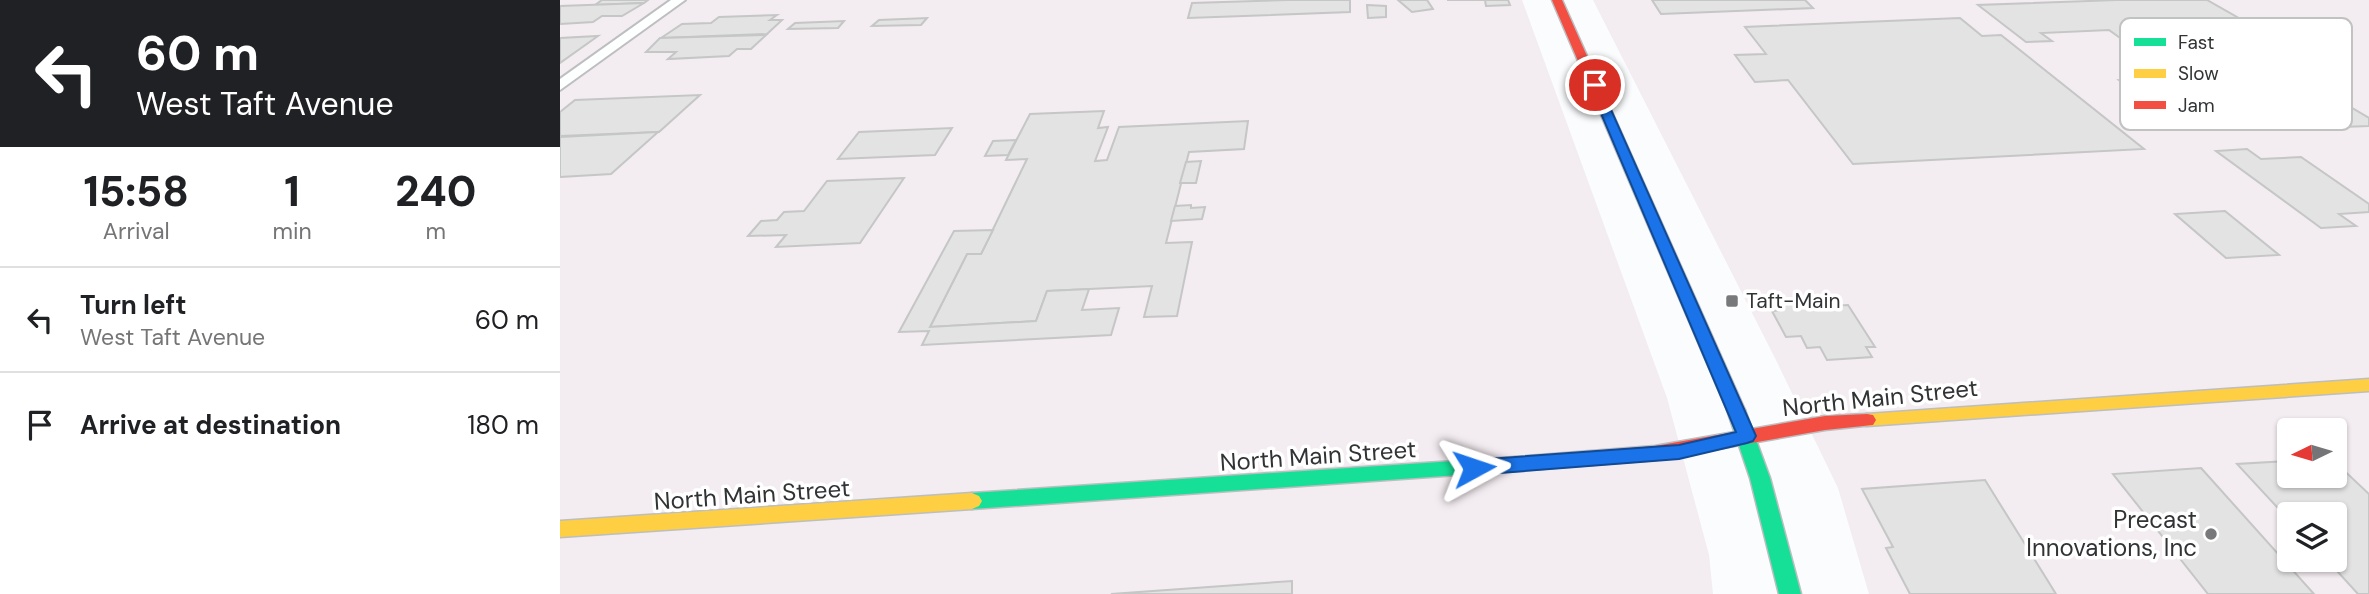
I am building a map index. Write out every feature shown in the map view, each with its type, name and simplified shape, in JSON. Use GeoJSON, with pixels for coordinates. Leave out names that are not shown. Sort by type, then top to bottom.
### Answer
{"type":"FeatureCollection","features":[{"type":"Feature","properties":{"kind":"main road"},"geometry":{"type":"LineString","coordinates":[[1557,0],[1747,436],[1770,511],[1790,594]]}},
{"type":"Feature","properties":{"kind":"main road","name":"North Main Street"},"geometry":{"type":"LineString","coordinates":[[560,528],[1630,456],[1684,451],[1747,436],[1825,423],[2369,385]]}},
{"type":"Feature","properties":{"kind":"street"},"geometry":{"type":"LineString","coordinates":[[561,85],[679,0]]}},
{"type":"Feature","properties":{"kind":"shaded area"},"geometry":{"type":"Polygon","coordinates":[[[560,0],[1522,0],[1667,398],[1709,555],[1713,594],[560,594],[560,0]]]}},
{"type":"Feature","properties":{"kind":"shaded area"},"geometry":{"type":"Polygon","coordinates":[[[1593,0],[2369,0],[2369,594],[1869,594],[1838,488],[1593,0]]]}},
{"type":"Feature","properties":{"kind":"building"},"geometry":{"type":"Polygon","coordinates":[[[602,0],[648,0],[644,3],[595,5],[602,0]]]}},
{"type":"Feature","properties":{"kind":"building"},"geometry":{"type":"Polygon","coordinates":[[[1350,0],[1350,12],[1188,18],[1192,3],[1350,0]]]}},
{"type":"Feature","properties":{"kind":"building"},"geometry":{"type":"Polygon","coordinates":[[[1398,0],[1427,0],[1433,9],[1412,12],[1398,0]]]}},
{"type":"Feature","properties":{"kind":"building"},"geometry":{"type":"Polygon","coordinates":[[[1485,0],[1508,0],[1510,5],[1486,6],[1485,0]]]}},
{"type":"Feature","properties":{"kind":"building"},"geometry":{"type":"Polygon","coordinates":[[[1652,0],[1805,0],[1813,8],[1661,14],[1652,0]]]}},
{"type":"Feature","properties":{"kind":"building"},"geometry":{"type":"Polygon","coordinates":[[[2207,0],[2239,18],[2120,18],[2120,38],[2109,30],[2041,33],[2052,41],[2026,42],[1978,5],[2207,0]]]}},
{"type":"Feature","properties":{"kind":"building"},"geometry":{"type":"Polygon","coordinates":[[[644,3],[622,16],[602,16],[593,22],[560,24],[560,6],[644,3]]]}},
{"type":"Feature","properties":{"kind":"building"},"geometry":{"type":"Polygon","coordinates":[[[1367,5],[1386,6],[1386,17],[1368,18],[1367,5]]]}},
{"type":"Feature","properties":{"kind":"building"},"geometry":{"type":"Polygon","coordinates":[[[777,15],[770,20],[782,20],[767,34],[661,38],[682,24],[711,23],[719,17],[777,15]]]}},
{"type":"Feature","properties":{"kind":"building"},"geometry":{"type":"Polygon","coordinates":[[[927,18],[921,25],[872,26],[879,20],[927,18]]]}},
{"type":"Feature","properties":{"kind":"building"},"geometry":{"type":"Polygon","coordinates":[[[1960,18],[1982,36],[2001,35],[2144,149],[1853,164],[1788,80],[1755,82],[1735,55],[1766,54],[1745,27],[1960,18]]]}},
{"type":"Feature","properties":{"kind":"building"},"geometry":{"type":"Polygon","coordinates":[[[844,21],[838,28],[788,29],[795,23],[844,21]]]}},
{"type":"Feature","properties":{"kind":"building"},"geometry":{"type":"Polygon","coordinates":[[[766,35],[751,49],[737,49],[729,56],[668,59],[676,52],[646,52],[660,38],[766,35]]]}},
{"type":"Feature","properties":{"kind":"building"},"geometry":{"type":"Polygon","coordinates":[[[598,36],[560,63],[560,38],[598,36]]]}},
{"type":"Feature","properties":{"kind":"building"},"geometry":{"type":"Polygon","coordinates":[[[700,95],[659,132],[560,136],[560,112],[575,100],[700,95]]]}},
{"type":"Feature","properties":{"kind":"building"},"geometry":{"type":"Polygon","coordinates":[[[2352,108],[2369,118],[2369,126],[2352,127],[2352,108]]]}},
{"type":"Feature","properties":{"kind":"building"},"geometry":{"type":"Polygon","coordinates":[[[1104,111],[1098,128],[1108,127],[1095,161],[1107,160],[1119,127],[1248,121],[1244,149],[1189,152],[1166,243],[1192,242],[1177,316],[1144,317],[1152,286],[1047,291],[1036,321],[930,327],[967,254],[981,254],[1027,159],[1006,160],[1030,114],[1104,111]]]}},
{"type":"Feature","properties":{"kind":"building"},"geometry":{"type":"Polygon","coordinates":[[[952,128],[935,155],[838,159],[859,132],[952,128]]]}},
{"type":"Feature","properties":{"kind":"building"},"geometry":{"type":"Polygon","coordinates":[[[658,132],[611,174],[560,177],[560,137],[658,132]]]}},
{"type":"Feature","properties":{"kind":"building"},"geometry":{"type":"Polygon","coordinates":[[[1016,140],[1008,155],[985,156],[993,141],[1016,140]]]}},
{"type":"Feature","properties":{"kind":"building"},"geometry":{"type":"Polygon","coordinates":[[[2247,149],[2261,159],[2301,157],[2369,204],[2369,212],[2339,214],[2356,226],[2321,228],[2216,151],[2247,149]]]}},
{"type":"Feature","properties":{"kind":"building"},"geometry":{"type":"Polygon","coordinates":[[[1201,161],[1196,183],[1180,183],[1186,162],[1201,161]]]}},
{"type":"Feature","properties":{"kind":"building"},"geometry":{"type":"Polygon","coordinates":[[[904,178],[860,243],[776,247],[786,235],[748,236],[761,221],[777,220],[784,212],[804,211],[827,181],[904,178]]]}},
{"type":"Feature","properties":{"kind":"building"},"geometry":{"type":"Polygon","coordinates":[[[1191,205],[1191,208],[1205,207],[1202,219],[1171,221],[1175,206],[1191,205]]]}},
{"type":"Feature","properties":{"kind":"building"},"geometry":{"type":"Polygon","coordinates":[[[2225,211],[2279,255],[2226,258],[2175,214],[2225,211]]]}},
{"type":"Feature","properties":{"kind":"building"},"geometry":{"type":"Polygon","coordinates":[[[993,230],[981,254],[967,254],[930,327],[1036,321],[1047,291],[1089,289],[1082,310],[1119,308],[1111,335],[922,345],[929,331],[899,332],[954,231],[993,230]]]}},
{"type":"Feature","properties":{"kind":"building"},"geometry":{"type":"Polygon","coordinates":[[[1825,296],[1831,306],[1848,305],[1875,347],[1866,347],[1872,357],[1827,360],[1820,347],[1807,348],[1801,336],[1786,337],[1772,311],[1782,310],[1775,299],[1825,296]]]}},
{"type":"Feature","properties":{"kind":"building"},"geometry":{"type":"Polygon","coordinates":[[[2277,462],[2277,488],[2347,488],[2347,473],[2369,494],[2369,594],[2358,594],[2338,572],[2347,572],[2347,502],[2277,502],[2277,507],[2237,464],[2277,462]]]}},
{"type":"Feature","properties":{"kind":"building","name":"Precast Innovations, Inc"},"geometry":{"type":"Polygon","coordinates":[[[2201,468],[2277,553],[2277,572],[2294,572],[2314,594],[2208,594],[2113,474],[2201,468]]]}},
{"type":"Feature","properties":{"kind":"building"},"geometry":{"type":"Polygon","coordinates":[[[1985,480],[2056,594],[1910,594],[1886,548],[1893,547],[1862,489],[1985,480]]]}},
{"type":"Feature","properties":{"kind":"building"},"geometry":{"type":"Polygon","coordinates":[[[1292,581],[1292,594],[1111,594],[1292,581]]]}},
{"type":"Feature","properties":{"kind":"traffic: fast"},"geometry":{"type":"LineString","coordinates":[[1736,410],[1760,478],[1790,594]]}},
{"type":"Feature","properties":{"kind":"traffic: fast"},"geometry":{"type":"LineString","coordinates":[[972,501],[1515,464]]}},
{"type":"Feature","properties":{"kind":"traffic: slow"},"geometry":{"type":"LineString","coordinates":[[1867,420],[2369,385]]}},
{"type":"Feature","properties":{"kind":"traffic: slow"},"geometry":{"type":"LineString","coordinates":[[560,529],[972,501]]}},
{"type":"Feature","properties":{"kind":"traffic: jam"},"geometry":{"type":"LineString","coordinates":[[1557,0],[1736,410]]}},
{"type":"Feature","properties":{"kind":"traffic: jam"},"geometry":{"type":"LineString","coordinates":[[1515,464],[1655,453],[1825,423],[1867,420]]}},
{"type":"Feature","properties":{"kind":"place","name":"Taft-Main"},"geometry":{"type":"Point","coordinates":[1732,301]}},
{"type":"Feature","properties":{"kind":"place","name":"Precast Innovations, Inc"},"geometry":{"type":"Point","coordinates":[2211,534]}},
{"type":"Feature","properties":{"kind":"route"},"geometry":{"type":"LineString","coordinates":[[1474,468],[1679,452],[1747,436],[1595,85]]}}]}
